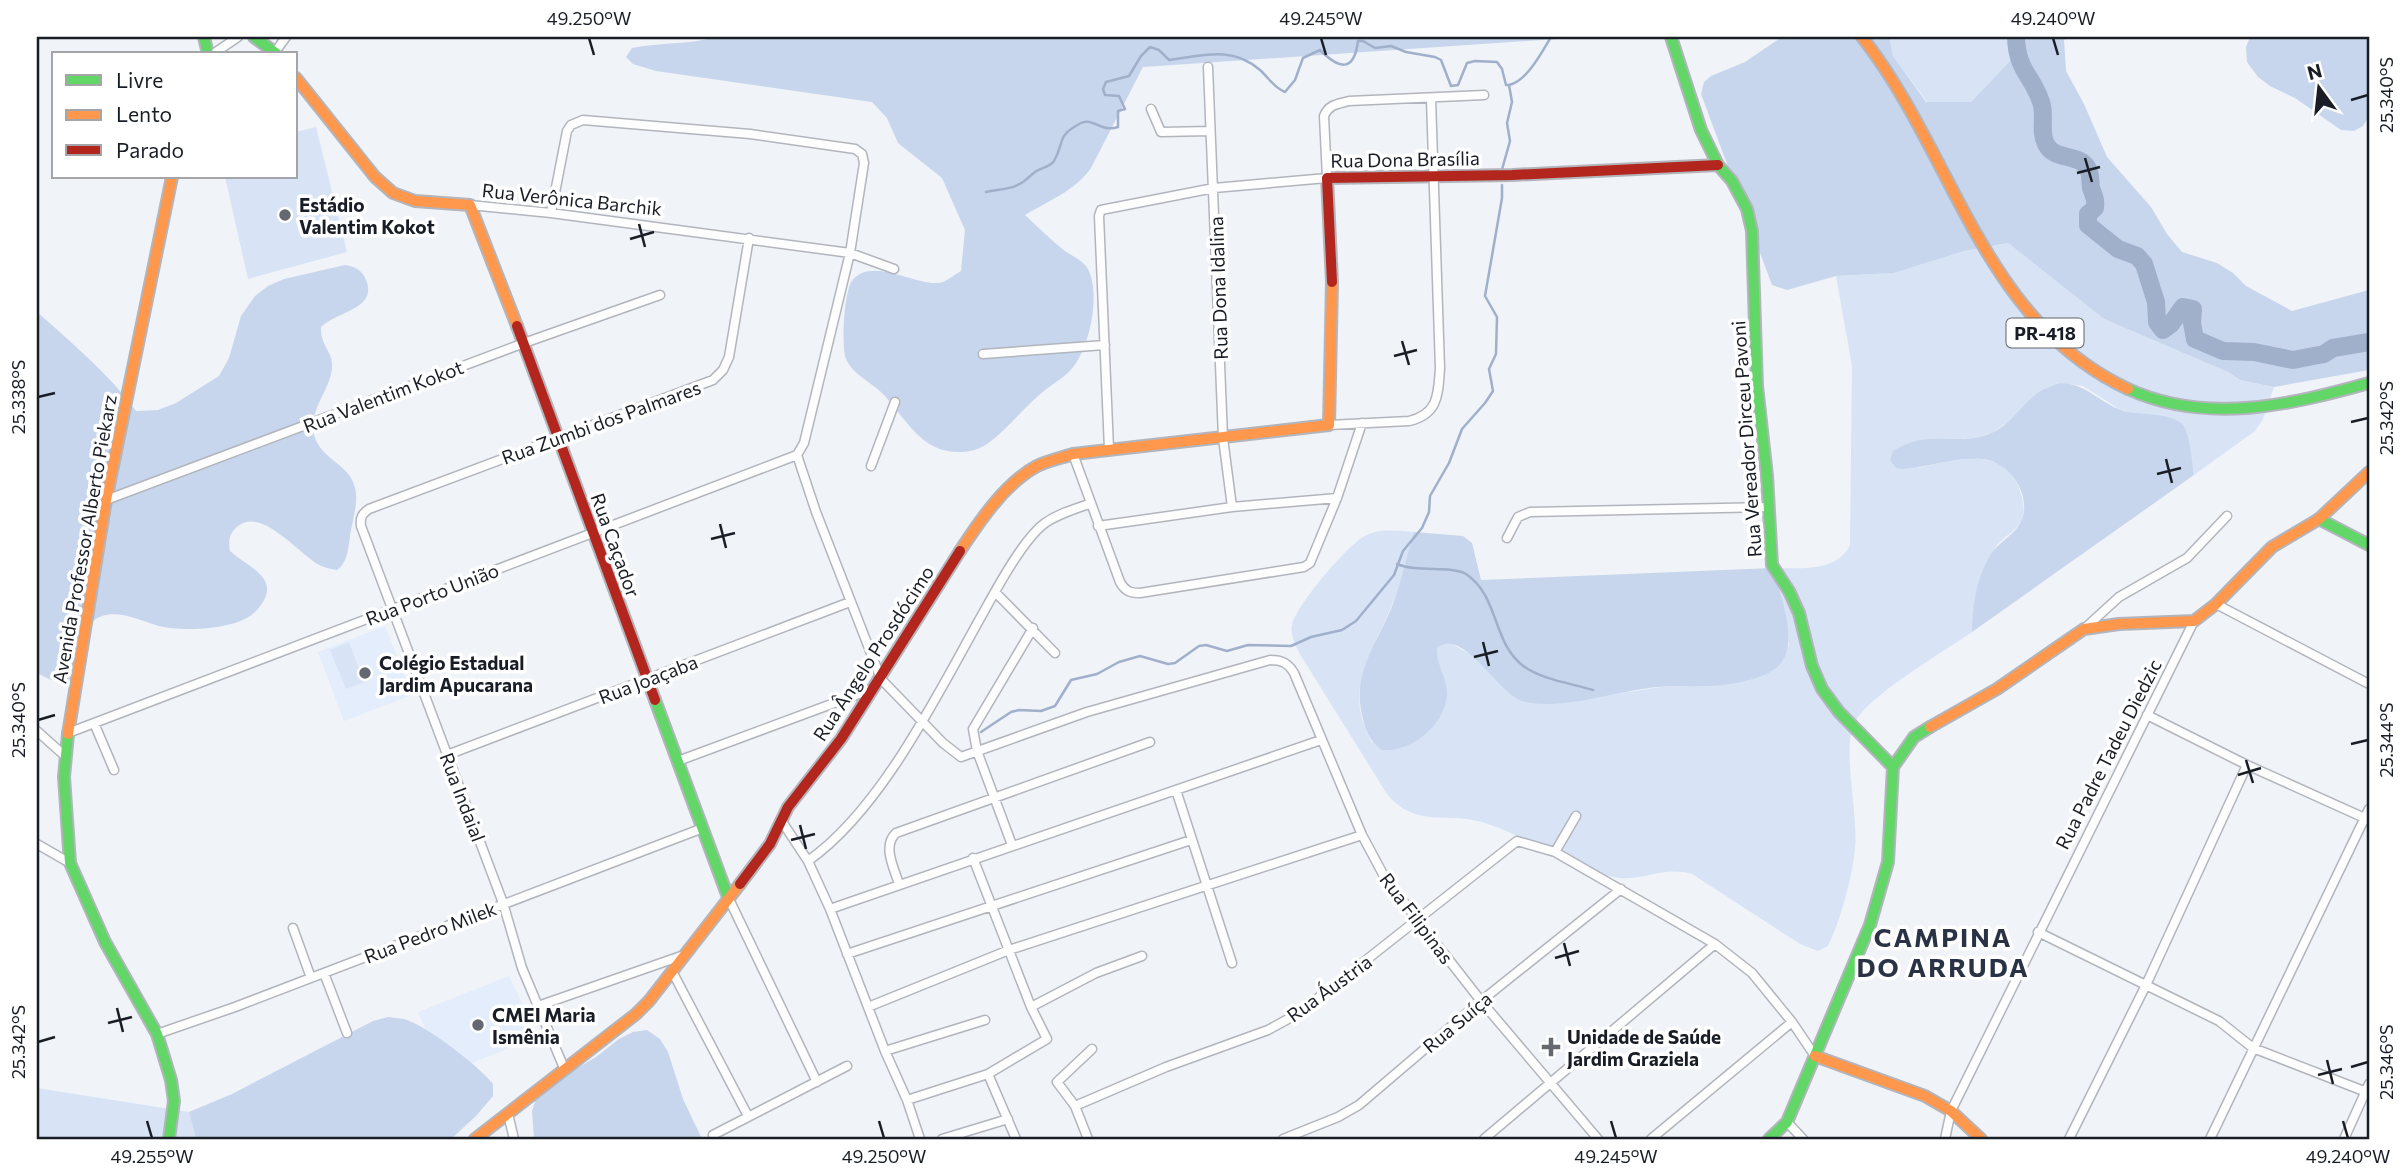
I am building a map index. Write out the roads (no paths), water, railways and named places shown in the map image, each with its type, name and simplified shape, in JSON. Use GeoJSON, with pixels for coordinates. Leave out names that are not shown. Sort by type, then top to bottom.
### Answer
{"type":"FeatureCollection","features":[{"type":"Feature","properties":{"kind":"main road"},"geometry":{"type":"LineString","coordinates":[[254,37],[275,52]]}},
{"type":"Feature","properties":{"kind":"main road","name":"Rua Vereador Dirceu Pavoni"},"geometry":{"type":"LineString","coordinates":[[1671,37],[1700,130],[1718,165],[1732,181],[1747,209],[1752,231],[1757,386],[1772,565],[1799,612],[1812,666],[1822,689],[1839,712],[1893,767]]}},
{"type":"Feature","properties":{"kind":"main road","name":"PR-418"},"geometry":{"type":"LineString","coordinates":[[1862,37],[1893,78],[1931,145],[1981,244],[2008,288],[2048,337],[2080,364],[2121,388],[2175,404],[2218,410],[2280,406],[2369,383]]}},
{"type":"Feature","properties":{"kind":"main road","name":"Rua Verônica Barchik"},"geometry":{"type":"LineString","coordinates":[[298,81],[375,177],[393,193],[415,201],[470,205]]}},
{"type":"Feature","properties":{"kind":"main road","name":"Rua Dona Brasília"},"geometry":{"type":"LineString","coordinates":[[1327,178],[1511,175],[1718,165]]}},
{"type":"Feature","properties":{"kind":"main road","name":"Avenida Professor Alberto Piekarz"},"geometry":{"type":"LineString","coordinates":[[169,1139],[174,1101],[171,1080],[157,1034],[105,942],[70,863],[65,801],[65,756],[106,500],[172,178]]}},
{"type":"Feature","properties":{"kind":"main road"},"geometry":{"type":"LineString","coordinates":[[1327,178],[1333,305],[1329,425]]}},
{"type":"Feature","properties":{"kind":"main road","name":"Rua Caçador"},"geometry":{"type":"LineString","coordinates":[[470,205],[524,343],[728,897]]}},
{"type":"Feature","properties":{"kind":"main road","name":"Rua Ângelo Prosdócimo"},"geometry":{"type":"LineString","coordinates":[[475,1139],[636,1014],[673,973],[728,897],[759,860],[802,787],[841,739],[982,517],[1018,480],[1037,466],[1073,454],[1329,425]]}},
{"type":"Feature","properties":{"kind":"main road","name":"Rua Padre Tadeu Diedzic"},"geometry":{"type":"LineString","coordinates":[[2194,621],[2216,604],[2272,547],[2319,519],[2369,472]]}},
{"type":"Feature","properties":{"kind":"main road"},"geometry":{"type":"LineString","coordinates":[[2319,519],[2369,545]]}},
{"type":"Feature","properties":{"kind":"main road"},"geometry":{"type":"LineString","coordinates":[[1769,1139],[1787,1122],[1870,925],[1888,862],[1893,767],[1914,737],[1997,689],[2084,629],[2119,624],[2194,621]]}},
{"type":"Feature","properties":{"kind":"main road"},"geometry":{"type":"LineString","coordinates":[[1815,1056],[1925,1096],[1951,1111],[1982,1139]]}},
{"type":"Feature","properties":{"kind":"street"},"geometry":{"type":"LineString","coordinates":[[214,52],[238,37]]}},
{"type":"Feature","properties":{"kind":"street"},"geometry":{"type":"LineString","coordinates":[[277,52],[286,37]]}},
{"type":"Feature","properties":{"kind":"street","name":"Rua Dona Idalina"},"geometry":{"type":"LineString","coordinates":[[1208,68],[1223,438],[1232,508]]}},
{"type":"Feature","properties":{"kind":"street"},"geometry":{"type":"LineString","coordinates":[[1327,178],[1324,116],[1334,105],[1349,101],[1484,95]]}},
{"type":"Feature","properties":{"kind":"street"},"geometry":{"type":"LineString","coordinates":[[1431,99],[1433,175]]}},
{"type":"Feature","properties":{"kind":"street"},"geometry":{"type":"LineString","coordinates":[[1151,108],[1161,132],[1210,131]]}},
{"type":"Feature","properties":{"kind":"street"},"geometry":{"type":"LineString","coordinates":[[551,213],[567,131],[571,125],[583,120],[750,134],[855,149],[862,154],[864,163],[850,253],[804,443],[797,455],[878,684],[961,757],[977,751]]}},
{"type":"Feature","properties":{"kind":"street","name":"Rua Ângelo Prosdócimo"},"geometry":{"type":"LineString","coordinates":[[1329,425],[1409,421],[1422,418],[1435,404],[1440,368],[1433,175]]}},
{"type":"Feature","properties":{"kind":"street","name":"Rua Dona Brasília"},"geometry":{"type":"LineString","coordinates":[[1105,345],[1099,216],[1106,208],[1214,188],[1327,178]]}},
{"type":"Feature","properties":{"kind":"street","name":"Rua Verônica Barchik"},"geometry":{"type":"LineString","coordinates":[[470,205],[749,238],[850,253],[894,269]]}},
{"type":"Feature","properties":{"kind":"street","name":"Rua Zumbi dos Palmares"},"geometry":{"type":"LineString","coordinates":[[361,526],[363,513],[369,509],[713,380],[723,370],[729,357],[749,238]]}},
{"type":"Feature","properties":{"kind":"street","name":"Rua Valentim Kokot"},"geometry":{"type":"LineString","coordinates":[[106,500],[524,343],[660,295]]}},
{"type":"Feature","properties":{"kind":"street"},"geometry":{"type":"LineString","coordinates":[[983,354],[1105,345],[1109,449]]}},
{"type":"Feature","properties":{"kind":"street"},"geometry":{"type":"LineString","coordinates":[[870,466],[895,402]]}},
{"type":"Feature","properties":{"kind":"street"},"geometry":{"type":"LineString","coordinates":[[1073,454],[1089,504],[1124,589],[1131,593],[1140,593],[1304,567],[1315,558],[1362,423]]}},
{"type":"Feature","properties":{"kind":"street","name":"Rua Porto União"},"geometry":{"type":"LineString","coordinates":[[68,733],[797,455]]}},
{"type":"Feature","properties":{"kind":"street"},"geometry":{"type":"LineString","coordinates":[[1098,526],[1232,508],[1337,498]]}},
{"type":"Feature","properties":{"kind":"street"},"geometry":{"type":"LineString","coordinates":[[808,861],[830,845],[877,790],[922,721],[995,592],[1031,537],[1044,524],[1089,504]]}},
{"type":"Feature","properties":{"kind":"street"},"geometry":{"type":"LineString","coordinates":[[1507,538],[1518,517],[1530,512],[1769,507]]}},
{"type":"Feature","properties":{"kind":"street"},"geometry":{"type":"LineString","coordinates":[[2084,629],[2119,597],[2187,558],[2227,516]]}},
{"type":"Feature","properties":{"kind":"street","name":"Rua Indaial"},"geometry":{"type":"LineString","coordinates":[[361,526],[503,903],[522,968],[564,1068]]}},
{"type":"Feature","properties":{"kind":"street"},"geometry":{"type":"LineString","coordinates":[[995,592],[1055,653]]}},
{"type":"Feature","properties":{"kind":"street","name":"Rua Joaçaba"},"geometry":{"type":"LineString","coordinates":[[447,755],[850,602]]}},
{"type":"Feature","properties":{"kind":"street"},"geometry":{"type":"LineString","coordinates":[[2216,604],[2369,684]]}},
{"type":"Feature","properties":{"kind":"street","name":"Rua Padre Tadeu Diedzic"},"geometry":{"type":"LineString","coordinates":[[1945,1139],[1951,1111],[2194,621]]}},
{"type":"Feature","properties":{"kind":"street"},"geometry":{"type":"LineString","coordinates":[[1012,845],[977,751],[974,729],[1033,628]]}},
{"type":"Feature","properties":{"kind":"street","name":"Rua Filipinas"},"geometry":{"type":"LineString","coordinates":[[977,751],[1087,712],[1270,660],[1288,664],[1362,835],[1385,878],[1481,1001],[1598,1139]]}},
{"type":"Feature","properties":{"kind":"street"},"geometry":{"type":"LineString","coordinates":[[678,761],[878,684]]}},
{"type":"Feature","properties":{"kind":"street"},"geometry":{"type":"LineString","coordinates":[[2147,715],[2247,765],[2367,819]]}},
{"type":"Feature","properties":{"kind":"street"},"geometry":{"type":"LineString","coordinates":[[94,723],[114,770]]}},
{"type":"Feature","properties":{"kind":"street"},"geometry":{"type":"LineString","coordinates":[[37,731],[65,756]]}},
{"type":"Feature","properties":{"kind":"street"},"geometry":{"type":"LineString","coordinates":[[830,909],[1321,740]]}},
{"type":"Feature","properties":{"kind":"street"},"geometry":{"type":"LineString","coordinates":[[899,884],[888,846],[896,833],[1150,742]]}},
{"type":"Feature","properties":{"kind":"street"},"geometry":{"type":"LineString","coordinates":[[2068,1139],[2146,985],[2247,765]]}},
{"type":"Feature","properties":{"kind":"street"},"geometry":{"type":"LineString","coordinates":[[1176,790],[1232,964]]}},
{"type":"Feature","properties":{"kind":"street"},"geometry":{"type":"LineString","coordinates":[[2210,1139],[2367,819],[2369,809]]}},
{"type":"Feature","properties":{"kind":"street"},"geometry":{"type":"LineString","coordinates":[[1576,816],[1555,852],[1715,944],[1752,973],[1793,1022],[1815,1056]]}},
{"type":"Feature","properties":{"kind":"street"},"geometry":{"type":"LineString","coordinates":[[781,820],[808,861],[830,909],[867,1007],[907,1100],[920,1139]]}},
{"type":"Feature","properties":{"kind":"street","name":"Rua Pedro Milek"},"geometry":{"type":"LineString","coordinates":[[157,1034],[703,828]]}},
{"type":"Feature","properties":{"kind":"street"},"geometry":{"type":"LineString","coordinates":[[867,1007],[1009,950],[1362,835]]}},
{"type":"Feature","properties":{"kind":"street"},"geometry":{"type":"LineString","coordinates":[[847,954],[1191,840]]}},
{"type":"Feature","properties":{"kind":"street","name":"Rua Áustria"},"geometry":{"type":"LineString","coordinates":[[1075,1106],[1166,1067],[1268,1030],[1299,1013],[1517,841],[1555,852]]}},
{"type":"Feature","properties":{"kind":"street"},"geometry":{"type":"LineString","coordinates":[[37,844],[70,863]]}},
{"type":"Feature","properties":{"kind":"street"},"geometry":{"type":"LineString","coordinates":[[907,1100],[988,1074],[1047,1039],[1031,1007],[973,858]]}},
{"type":"Feature","properties":{"kind":"street","name":"Rua Suíça"},"geometry":{"type":"LineString","coordinates":[[1283,1139],[1338,1117],[1359,1105],[1481,1001],[1621,890]]}},
{"type":"Feature","properties":{"kind":"street"},"geometry":{"type":"LineString","coordinates":[[728,897],[817,1082]]}},
{"type":"Feature","properties":{"kind":"street"},"geometry":{"type":"LineString","coordinates":[[293,928],[311,978]]}},
{"type":"Feature","properties":{"kind":"street"},"geometry":{"type":"LineString","coordinates":[[2038,932],[2219,1021],[2253,1048],[2368,1090],[2344,1139]]}},
{"type":"Feature","properties":{"kind":"street"},"geometry":{"type":"LineString","coordinates":[[1484,1139],[1715,944]]}},
{"type":"Feature","properties":{"kind":"street"},"geometry":{"type":"LineString","coordinates":[[538,1006],[685,955]]}},
{"type":"Feature","properties":{"kind":"street"},"geometry":{"type":"LineString","coordinates":[[1031,1007],[1096,974],[1142,956]]}},
{"type":"Feature","properties":{"kind":"street"},"geometry":{"type":"LineString","coordinates":[[324,973],[347,1033]]}},
{"type":"Feature","properties":{"kind":"street"},"geometry":{"type":"LineString","coordinates":[[673,973],[748,1116]]}},
{"type":"Feature","properties":{"kind":"street"},"geometry":{"type":"LineString","coordinates":[[885,1051],[985,1020]]}},
{"type":"Feature","properties":{"kind":"street"},"geometry":{"type":"LineString","coordinates":[[1651,1139],[1793,1022]]}},
{"type":"Feature","properties":{"kind":"street"},"geometry":{"type":"LineString","coordinates":[[1088,1139],[1075,1106],[1057,1082],[1092,1049]]}},
{"type":"Feature","properties":{"kind":"street"},"geometry":{"type":"LineString","coordinates":[[713,1135],[847,1066]]}},
{"type":"Feature","properties":{"kind":"street"},"geometry":{"type":"LineString","coordinates":[[988,1074],[1016,1139]]}},
{"type":"Feature","properties":{"kind":"street"},"geometry":{"type":"LineString","coordinates":[[508,1114],[514,1139]]}},
{"type":"Feature","properties":{"kind":"street"},"geometry":{"type":"LineString","coordinates":[[942,1139],[1008,1119]]}},
{"type":"Feature","properties":{"kind":"street"},"geometry":{"type":"LineString","coordinates":[[1787,1122],[1803,1139]]}},
{"type":"Feature","properties":{"kind":"waterway"},"geometry":{"type":"LineString","coordinates":[[1509,85],[1528,72],[1551,37]]}},
{"type":"Feature","properties":{"kind":"waterway"},"geometry":{"type":"LineString","coordinates":[[2016,37],[2019,58],[2041,102],[2046,144],[2055,153],[2078,160],[2087,167],[2095,202],[2095,208],[2088,214],[2088,225],[2118,249],[2137,256],[2144,264],[2156,302],[2157,322],[2163,330],[2183,307],[2193,309],[2195,339],[2223,351],[2254,352],[2293,360],[2324,354],[2333,348],[2369,342]]}},
{"type":"Feature","properties":{"kind":"waterway"},"geometry":{"type":"LineString","coordinates":[[986,192],[1014,187],[1050,165],[1058,154],[1064,136],[1081,123],[1089,122],[1107,128],[1118,127],[1118,111],[1125,109],[1119,96],[1105,95],[1103,89],[1106,82],[1129,76],[1150,47],[1159,50],[1169,60],[1216,54],[1239,57],[1260,70],[1285,92],[1295,80],[1303,58],[1320,50],[1333,61],[1345,65],[1353,59],[1358,41],[1375,48],[1391,46],[1406,52],[1435,57],[1441,60],[1451,86],[1458,85],[1467,63],[1497,62],[1502,69],[1506,85],[1509,85],[1512,102],[1507,123],[1510,141],[1501,173]]}},
{"type":"Feature","properties":{"kind":"waterway"},"geometry":{"type":"LineString","coordinates":[[981,732],[1011,712],[1041,711],[1055,706],[1071,680],[1097,674],[1119,662],[1140,656],[1168,664],[1175,663],[1199,646],[1206,645],[1227,651],[1248,645],[1291,646],[1311,637],[1342,630],[1356,621],[1394,575],[1403,551],[1422,528],[1429,512],[1430,496],[1449,463],[1462,429],[1493,391],[1489,369],[1496,354],[1497,317],[1485,296],[1502,185]]}},
{"type":"Feature","properties":{"kind":"waterway"},"geometry":{"type":"LineString","coordinates":[[1397,564],[1460,571],[1466,574],[1477,583],[1484,594],[1505,644],[1522,665],[1547,678],[1593,690]]}},
{"type":"Feature","properties":{"kind":"place","name":"Estádio Valentim Kokot"},"geometry":{"type":"Point","coordinates":[285,215]}},
{"type":"Feature","properties":{"kind":"place","name":"Colégio Estadual Jardim Apucarana"},"geometry":{"type":"Point","coordinates":[365,673]}},
{"type":"Feature","properties":{"kind":"place","name":"CMEI Maria Ismênia"},"geometry":{"type":"Point","coordinates":[478,1025]}},
{"type":"Feature","properties":{"kind":"place","name":"Unidade de Saúde Jardim Graziela"},"geometry":{"type":"Point","coordinates":[1551,1047]}},
{"type":"Feature","properties":{"kind":"district","name":"CAMPINA DO ARRUDA"},"geometry":{"type":"Point","coordinates":[1943,951]}}]}
